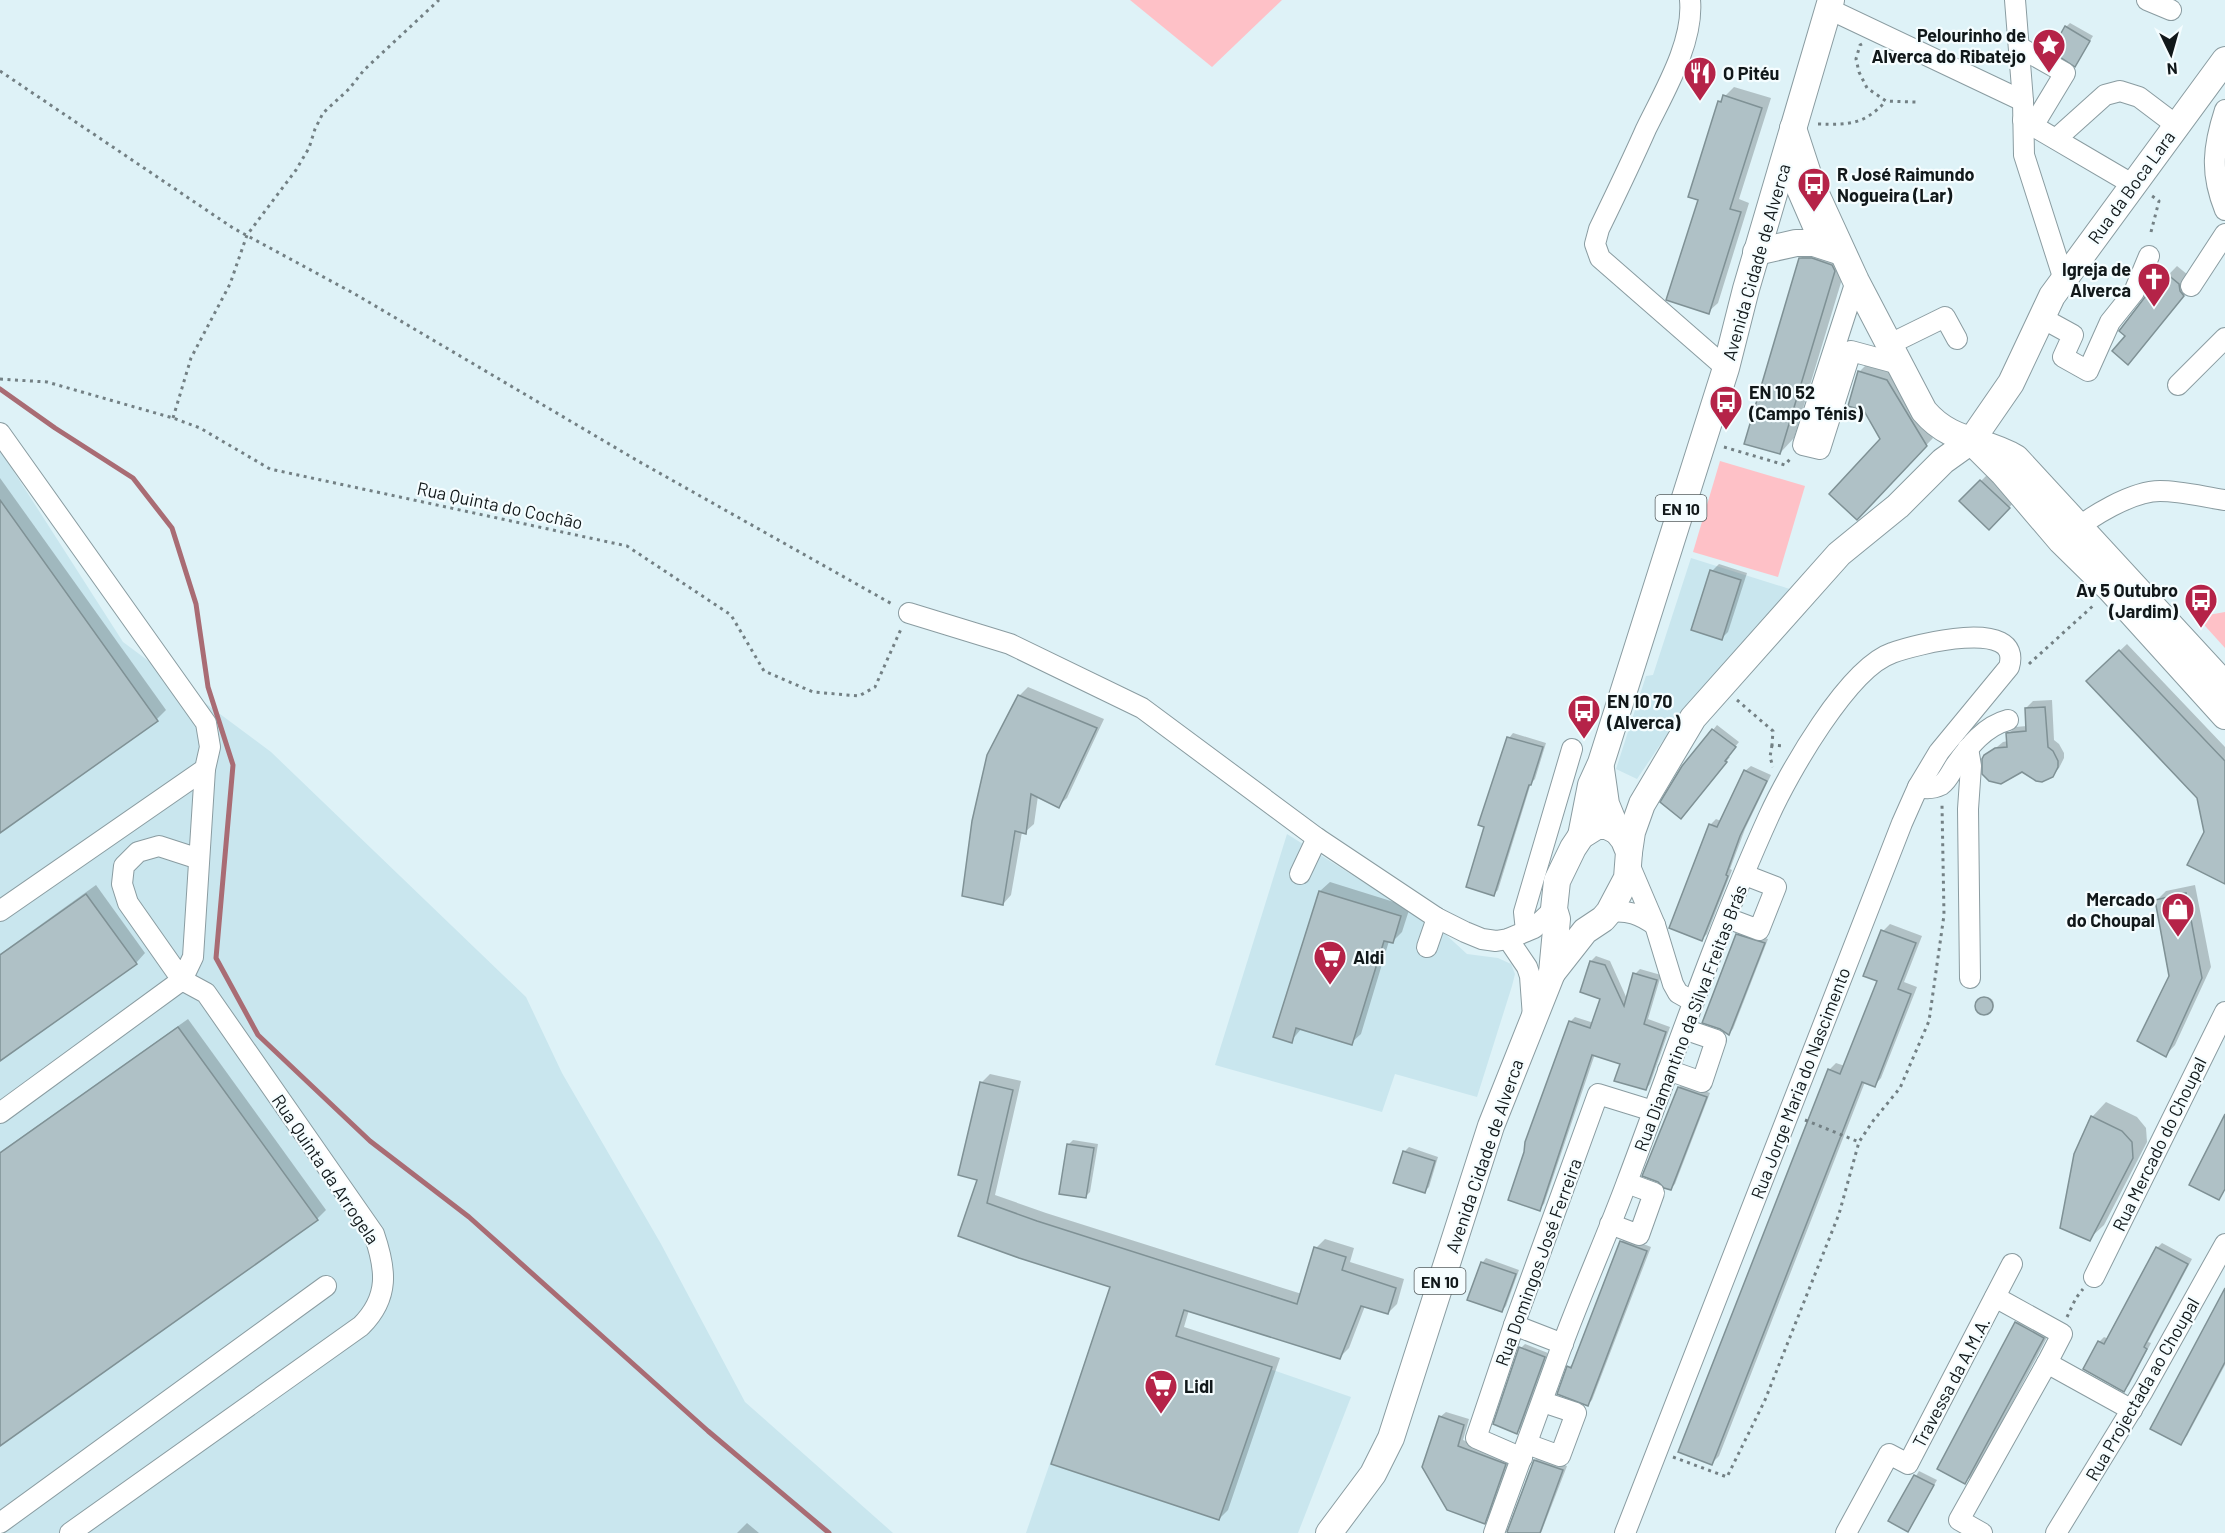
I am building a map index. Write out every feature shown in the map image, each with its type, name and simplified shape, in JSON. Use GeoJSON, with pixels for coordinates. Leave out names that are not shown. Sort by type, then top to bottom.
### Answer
{"type":"FeatureCollection","features":[{"type":"Feature","properties":{"kind":"main road","name":"Avenida Cidade de Alverca"},"geometry":{"type":"LineString","coordinates":[[1552,973],[1557,881],[1581,836],[1591,785],[1601,763],[1726,368],[1756,252],[1830,4]]}},
{"type":"Feature","properties":{"kind":"main road","name":"Rua da Boca Lara"},"geometry":{"type":"LineString","coordinates":[[1625,849],[1642,804],[1693,718],[1839,554],[1898,506],[1943,461],[1971,441],[2011,383],[2052,296],[2225,60]]}},
{"type":"Feature","properties":{"kind":"main road"},"geometry":{"type":"LineString","coordinates":[[1794,125],[1810,183],[1856,281],[1924,411],[1935,423],[1956,436],[1971,441],[2225,685]]}},
{"type":"Feature","properties":{"kind":"main road"},"geometry":{"type":"LineString","coordinates":[[1756,252],[1797,243],[1814,243],[1842,252]]}},
{"type":"Feature","properties":{"kind":"main road"},"geometry":{"type":"LineString","coordinates":[[2070,534],[2111,590],[2225,716]]}},
{"type":"Feature","properties":{"kind":"main road","name":"Avenida Cidade de Alverca"},"geometry":{"type":"LineString","coordinates":[[1329,1533],[1373,1474],[1391,1438],[1491,1126],[1552,973],[1585,931],[1603,920],[1610,912],[1622,890],[1625,849],[1606,804],[1601,763]]}},
{"type":"Feature","properties":{"kind":"main road"},"geometry":{"type":"LineString","coordinates":[[1581,836],[1597,826],[1606,826],[1625,849]]}},
{"type":"Feature","properties":{"kind":"main road"},"geometry":{"type":"LineString","coordinates":[[1556,914],[1565,927],[1575,931],[1585,931]]}},
{"type":"Feature","properties":{"kind":"street"},"geometry":{"type":"LineString","coordinates":[[1690,0],[1691,13],[1686,37],[1671,78],[1599,229],[1595,244],[1600,258],[1726,368]]}},
{"type":"Feature","properties":{"kind":"street"},"geometry":{"type":"LineString","coordinates":[[2015,0],[2026,116],[2024,155],[2064,280]]}},
{"type":"Feature","properties":{"kind":"street"},"geometry":{"type":"LineString","coordinates":[[2147,0],[2171,10]]}},
{"type":"Feature","properties":{"kind":"street"},"geometry":{"type":"LineString","coordinates":[[1830,4],[2026,116],[2056,139],[2133,184]]}},
{"type":"Feature","properties":{"kind":"street"},"geometry":{"type":"LineString","coordinates":[[2019,47],[2065,74],[2026,116]]}},
{"type":"Feature","properties":{"kind":"street"},"geometry":{"type":"LineString","coordinates":[[2056,139],[2105,95],[2120,91],[2139,97],[2176,125]]}},
{"type":"Feature","properties":{"kind":"street"},"geometry":{"type":"LineString","coordinates":[[2225,110],[2213,156],[2218,192],[2225,210]]}},
{"type":"Feature","properties":{"kind":"street"},"geometry":{"type":"LineString","coordinates":[[1784,160],[1814,229],[1842,252]]}},
{"type":"Feature","properties":{"kind":"street"},"geometry":{"type":"LineString","coordinates":[[2191,286],[2225,234]]}},
{"type":"Feature","properties":{"kind":"street"},"geometry":{"type":"LineString","coordinates":[[2042,318],[2073,334],[2063,357],[2088,371],[2110,322],[2134,292],[2149,256]]}},
{"type":"Feature","properties":{"kind":"street"},"geometry":{"type":"LineString","coordinates":[[1856,281],[1803,445],[1820,449],[1851,351],[1894,354],[1945,317],[1957,339]]}},
{"type":"Feature","properties":{"kind":"street"},"geometry":{"type":"LineString","coordinates":[[2178,385],[2225,338]]}},
{"type":"Feature","properties":{"kind":"street"},"geometry":{"type":"LineString","coordinates":[[0,433],[206,723],[210,747],[205,769],[193,957],[182,980],[0,1113]]}},
{"type":"Feature","properties":{"kind":"street"},"geometry":{"type":"LineString","coordinates":[[2070,534],[2125,499],[2159,491],[2225,500]]}},
{"type":"Feature","properties":{"kind":"street"},"geometry":{"type":"LineString","coordinates":[[909,613],[1010,644],[1142,708],[1317,838],[1437,918],[1482,939],[1496,941],[1508,939],[1534,928],[1556,914]]}},
{"type":"Feature","properties":{"kind":"street","name":"Rua Diamantino da Silva Freitas Brás"},"geometry":{"type":"LineString","coordinates":[[1494,1533],[1563,1344],[1627,1183],[1727,918],[1770,814],[1808,746],[1842,694],[1865,670],[1888,654],[1916,645],[1987,637],[1996,639],[2010,654]]}},
{"type":"Feature","properties":{"kind":"street","name":"Rua Jorge Maria do Nascimento"},"geometry":{"type":"LineString","coordinates":[[1625,1533],[1902,823],[1918,787],[1939,752],[2005,674],[2011,660],[2010,654]]}},
{"type":"Feature","properties":{"kind":"street"},"geometry":{"type":"LineString","coordinates":[[1918,787],[1928,789],[1946,781],[1968,748],[1993,725],[2008,720]]}},
{"type":"Feature","properties":{"kind":"street"},"geometry":{"type":"LineString","coordinates":[[1968,748],[1971,766],[1968,809],[1970,978]]}},
{"type":"Feature","properties":{"kind":"street"},"geometry":{"type":"LineString","coordinates":[[1526,931],[1524,912],[1572,749]]}},
{"type":"Feature","properties":{"kind":"street"},"geometry":{"type":"LineString","coordinates":[[0,912],[205,769]]}},
{"type":"Feature","properties":{"kind":"street"},"geometry":{"type":"LineString","coordinates":[[1560,789],[1588,801]]}},
{"type":"Feature","properties":{"kind":"street"},"geometry":{"type":"LineString","coordinates":[[1300,874],[1317,838]]}},
{"type":"Feature","properties":{"kind":"street"},"geometry":{"type":"LineString","coordinates":[[182,980],[128,903],[122,884],[124,866],[138,852],[159,846],[199,859]]}},
{"type":"Feature","properties":{"kind":"street"},"geometry":{"type":"LineString","coordinates":[[1625,849],[1654,925],[1673,984],[1678,993],[1694,1002]]}},
{"type":"Feature","properties":{"kind":"street"},"geometry":{"type":"LineString","coordinates":[[1727,918],[1759,930],[1764,920],[1776,887],[1745,875]]}},
{"type":"Feature","properties":{"kind":"street"},"geometry":{"type":"LineString","coordinates":[[1610,912],[1630,912],[1640,915],[1654,925]]}},
{"type":"Feature","properties":{"kind":"street"},"geometry":{"type":"LineString","coordinates":[[1427,947],[1437,918]]}},
{"type":"Feature","properties":{"kind":"street"},"geometry":{"type":"LineString","coordinates":[[1508,939],[1527,967],[1530,976],[1533,1019]]}},
{"type":"Feature","properties":{"kind":"street","name":"Rua Quinta da Arrogela"},"geometry":{"type":"LineString","coordinates":[[70,1533],[361,1326],[374,1313],[382,1293],[382,1258],[374,1234],[206,993],[182,980]]}},
{"type":"Feature","properties":{"kind":"street","name":"Rua Mercado do Choupal"},"geometry":{"type":"LineString","coordinates":[[2094,1276],[2225,1012]]}},
{"type":"Feature","properties":{"kind":"street"},"geometry":{"type":"LineString","coordinates":[[1668,1070],[1702,1082],[1716,1040],[1684,1029]]}},
{"type":"Feature","properties":{"kind":"street","name":"Rua Domingos José Ferreira"},"geometry":{"type":"LineString","coordinates":[[1524,1451],[1476,1438],[1598,1094],[1653,1112]]}},
{"type":"Feature","properties":{"kind":"street"},"geometry":{"type":"LineString","coordinates":[[1610,1224],[1639,1235],[1654,1193],[1627,1183]]}},
{"type":"Feature","properties":{"kind":"street","name":"Rua Projectada ao Choupal"},"geometry":{"type":"LineString","coordinates":[[2056,1533],[2132,1410],[2225,1244]]}},
{"type":"Feature","properties":{"kind":"street","name":"Travessa da A.M.A."},"geometry":{"type":"LineString","coordinates":[[1846,1533],[1889,1454],[1908,1464],[2012,1264]]}},
{"type":"Feature","properties":{"kind":"street"},"geometry":{"type":"LineString","coordinates":[[0,1523],[326,1287]]}},
{"type":"Feature","properties":{"kind":"street","name":"Travessa da A.M.A."},"geometry":{"type":"LineString","coordinates":[[1995,1297],[2062,1334],[2047,1363]]}},
{"type":"Feature","properties":{"kind":"street"},"geometry":{"type":"LineString","coordinates":[[1515,1325],[1563,1344]]}},
{"type":"Feature","properties":{"kind":"street"},"geometry":{"type":"LineString","coordinates":[[1982,1533],[1956,1527],[2047,1363],[2132,1410]]}},
{"type":"Feature","properties":{"kind":"street"},"geometry":{"type":"LineString","coordinates":[[1524,1451],[1560,1456],[1576,1413],[1543,1402]]}},
{"type":"Feature","properties":{"kind":"path"},"geometry":{"type":"LineString","coordinates":[[173,418],[191,358],[230,284],[247,235],[296,170],[309,148],[323,113],[350,89],[364,70],[439,0]]}},
{"type":"Feature","properties":{"kind":"path"},"geometry":{"type":"LineString","coordinates":[[1890,38],[1860,45],[1856,59],[1859,72],[1868,88],[1886,101],[1916,102]]}},
{"type":"Feature","properties":{"kind":"path"},"geometry":{"type":"LineString","coordinates":[[0,71],[233,228],[355,294],[638,461],[909,613]]}},
{"type":"Feature","properties":{"kind":"path"},"geometry":{"type":"LineString","coordinates":[[1794,125],[1856,123],[1875,114],[1886,101]]}},
{"type":"Feature","properties":{"kind":"path"},"geometry":{"type":"LineString","coordinates":[[2133,184],[2159,201],[2151,232]]}},
{"type":"Feature","properties":{"kind":"path","name":"Rua Quinta do Cochão"},"geometry":{"type":"LineString","coordinates":[[2,379],[47,382],[173,418],[200,428],[270,469],[627,546],[731,615],[764,671],[813,692],[859,696],[875,687],[909,613]]}},
{"type":"Feature","properties":{"kind":"path"},"geometry":{"type":"LineString","coordinates":[[1702,442],[1785,465],[1803,445]]}},
{"type":"Feature","properties":{"kind":"path"},"geometry":{"type":"LineString","coordinates":[[2025,668],[2102,598]]}},
{"type":"Feature","properties":{"kind":"path"},"geometry":{"type":"LineString","coordinates":[[1767,724],[1773,731],[1772,745],[1808,746]]}},
{"type":"Feature","properties":{"kind":"path"},"geometry":{"type":"LineString","coordinates":[[1657,1451],[1727,1477],[1765,1400],[1839,1214],[1850,1167],[1859,1142],[1900,1088],[1929,1021],[1944,915],[1944,851],[1940,785]]}},
{"type":"Feature","properties":{"kind":"path"},"geometry":{"type":"LineString","coordinates":[[1788,1114],[1859,1142]]}},
{"type":"Feature","properties":{"kind":"path"},"geometry":{"type":"LineString","coordinates":[[2068,1312],[2076,1298]]}},
{"type":"Feature","properties":{"kind":"shaded area"},"geometry":{"type":"Polygon","coordinates":[[[1130,0],[1282,0],[1212,67],[1130,0]]]}},
{"type":"Feature","properties":{"kind":"shaded area"},"geometry":{"type":"Polygon","coordinates":[[[0,450],[123,642],[271,752],[526,997],[562,1073],[661,1244],[745,1402],[893,1533],[0,1533],[0,450]]]}},
{"type":"Feature","properties":{"kind":"shaded area"},"geometry":{"type":"Polygon","coordinates":[[[1720,461],[1805,486],[1778,577],[1693,552],[1720,461]]]}},
{"type":"Feature","properties":{"kind":"shaded area"},"geometry":{"type":"Polygon","coordinates":[[[1691,558],[1793,590],[1662,742],[1637,779],[1616,769],[1646,676],[1653,675],[1691,558]]]}},
{"type":"Feature","properties":{"kind":"shaded area"},"geometry":{"type":"Polygon","coordinates":[[[2225,612],[2225,648],[2197,617],[2225,612]]]}},
{"type":"Feature","properties":{"kind":"shaded area"},"geometry":{"type":"Polygon","coordinates":[[[1287,834],[1443,932],[1467,954],[1498,958],[1511,964],[1515,974],[1512,986],[1477,1097],[1395,1074],[1382,1112],[1215,1065],[1287,834]]]}},
{"type":"Feature","properties":{"kind":"shaded area"},"geometry":{"type":"Polygon","coordinates":[[[1102,1311],[1351,1397],[1298,1533],[1026,1533],[1102,1311]]]}},
{"type":"Feature","properties":{"kind":"building"},"geometry":{"type":"Polygon","coordinates":[[[2065,26],[2090,41],[2075,67],[2051,51],[2065,26]]]}},
{"type":"Feature","properties":{"kind":"building"},"geometry":{"type":"Polygon","coordinates":[[[1723,95],[1762,108],[1730,209],[1741,212],[1709,314],[1666,300],[1698,200],[1688,197],[1718,101],[1721,102],[1723,95]]]}},
{"type":"Feature","properties":{"kind":"building"},"geometry":{"type":"Polygon","coordinates":[[[1799,258],[1812,258],[1832,265],[1835,271],[1780,454],[1744,444],[1799,258]]]}},
{"type":"Feature","properties":{"kind":"building","name":"Igreja de Alverca"},"geometry":{"type":"Polygon","coordinates":[[[2167,274],[2179,284],[2184,296],[2128,365],[2112,351],[2125,336],[2119,331],[2145,297],[2167,274]]]}},
{"type":"Feature","properties":{"kind":"building"},"geometry":{"type":"Polygon","coordinates":[[[1858,371],[1887,380],[1927,446],[1857,520],[1829,494],[1880,439],[1864,411],[1848,406],[1858,371]]]}},
{"type":"Feature","properties":{"kind":"building"},"geometry":{"type":"Polygon","coordinates":[[[1980,480],[2010,508],[1989,530],[1959,501],[1980,480]]]}},
{"type":"Feature","properties":{"kind":"building"},"geometry":{"type":"Polygon","coordinates":[[[0,500],[158,721],[0,833],[0,500]]]}},
{"type":"Feature","properties":{"kind":"building"},"geometry":{"type":"Polygon","coordinates":[[[1710,570],[1741,580],[1722,640],[1691,630],[1710,570]]]}},
{"type":"Feature","properties":{"kind":"building"},"geometry":{"type":"Polygon","coordinates":[[[2119,650],[2225,761],[2225,884],[2187,865],[2204,832],[2197,798],[2086,681],[2119,650]]]}},
{"type":"Feature","properties":{"kind":"building"},"geometry":{"type":"Polygon","coordinates":[[[1018,695],[1097,728],[1059,808],[1031,794],[1026,834],[1015,831],[1003,905],[962,896],[972,821],[987,755],[1018,695]]]}},
{"type":"Feature","properties":{"kind":"building"},"geometry":{"type":"Polygon","coordinates":[[[2045,707],[2048,747],[2058,761],[2053,777],[2042,782],[2022,772],[2001,784],[1989,781],[1982,774],[1984,755],[1995,748],[2007,747],[2006,733],[2026,731],[2025,708],[2045,707]]]}},
{"type":"Feature","properties":{"kind":"building"},"geometry":{"type":"Polygon","coordinates":[[[1712,729],[1736,747],[1725,761],[1727,762],[1681,819],[1660,802],[1682,766],[1712,729]]]}},
{"type":"Feature","properties":{"kind":"building"},"geometry":{"type":"Polygon","coordinates":[[[1507,737],[1543,747],[1494,896],[1466,887],[1484,827],[1478,825],[1507,737]]]}},
{"type":"Feature","properties":{"kind":"building"},"geometry":{"type":"Polygon","coordinates":[[[1744,770],[1767,781],[1740,836],[1726,875],[1728,876],[1702,941],[1669,928],[1709,824],[1717,827],[1744,770]]]}},
{"type":"Feature","properties":{"kind":"building","name":"Aldi"},"geometry":{"type":"Polygon","coordinates":[[[1319,891],[1401,916],[1393,943],[1384,941],[1352,1045],[1296,1028],[1292,1043],[1273,1037],[1319,891]]]}},
{"type":"Feature","properties":{"kind":"building","name":"Mercado do Choupal"},"geometry":{"type":"Polygon","coordinates":[[[2186,893],[2202,978],[2166,1057],[2137,1041],[2169,976],[2155,900],[2186,893]]]}},
{"type":"Feature","properties":{"kind":"building"},"geometry":{"type":"Polygon","coordinates":[[[86,894],[137,964],[0,1061],[0,955],[86,894]]]}},
{"type":"Feature","properties":{"kind":"building"},"geometry":{"type":"Polygon","coordinates":[[[1881,930],[1916,943],[1898,989],[1911,994],[1875,1087],[1862,1082],[1712,1465],[1678,1452],[1828,1069],[1840,1074],[1877,981],[1863,976],[1881,930]]]}},
{"type":"Feature","properties":{"kind":"building"},"geometry":{"type":"Polygon","coordinates":[[[1736,934],[1765,943],[1729,1035],[1720,1029],[1702,1023],[1736,934]]]}},
{"type":"Feature","properties":{"kind":"building"},"geometry":{"type":"Polygon","coordinates":[[[1590,961],[1605,965],[1624,1006],[1633,973],[1657,980],[1644,1024],[1666,1032],[1646,1090],[1614,1081],[1620,1064],[1592,1055],[1540,1211],[1508,1200],[1524,1152],[1525,1142],[1569,1021],[1590,1028],[1600,999],[1580,992],[1590,961]]]}},
{"type":"Feature","properties":{"kind":"building"},"geometry":{"type":"Polygon","coordinates":[[[1984,997],[1990,1000],[1993,1006],[1990,1012],[1984,1015],[1978,1012],[1975,1006],[1978,1000],[1984,997]]]}},
{"type":"Feature","properties":{"kind":"building"},"geometry":{"type":"Polygon","coordinates":[[[178,1027],[318,1220],[0,1446],[0,1153],[178,1027]]]}},
{"type":"Feature","properties":{"kind":"building"},"geometry":{"type":"Polygon","coordinates":[[[980,1082],[1013,1090],[987,1203],[1297,1304],[1314,1247],[1346,1257],[1342,1270],[1396,1288],[1388,1314],[1361,1306],[1340,1359],[1184,1310],[1176,1336],[1272,1367],[1219,1520],[1051,1464],[1110,1287],[958,1236],[977,1180],[958,1175],[980,1082]]]}},
{"type":"Feature","properties":{"kind":"building"},"geometry":{"type":"Polygon","coordinates":[[[1678,1087],[1707,1097],[1671,1190],[1642,1176],[1678,1087]]]}},
{"type":"Feature","properties":{"kind":"building"},"geometry":{"type":"Polygon","coordinates":[[[2225,1114],[2225,1189],[2219,1200],[2189,1185],[2225,1114]]]}},
{"type":"Feature","properties":{"kind":"building"},"geometry":{"type":"Polygon","coordinates":[[[2091,1116],[2122,1131],[2132,1142],[2133,1158],[2090,1241],[2060,1228],[2074,1154],[2091,1116]]]}},
{"type":"Feature","properties":{"kind":"building"},"geometry":{"type":"Polygon","coordinates":[[[1067,1144],[1094,1148],[1086,1198],[1059,1194],[1067,1144]]]}},
{"type":"Feature","properties":{"kind":"building"},"geometry":{"type":"Polygon","coordinates":[[[1403,1151],[1435,1161],[1425,1193],[1393,1183],[1403,1151]]]}},
{"type":"Feature","properties":{"kind":"building"},"geometry":{"type":"Polygon","coordinates":[[[1620,1241],[1647,1251],[1588,1406],[1557,1394],[1567,1366],[1571,1368],[1620,1241]]]}},
{"type":"Feature","properties":{"kind":"building"},"geometry":{"type":"Polygon","coordinates":[[[2156,1247],[2188,1264],[2144,1347],[2147,1349],[2124,1392],[2083,1369],[2098,1341],[2104,1344],[2156,1247]]]}},
{"type":"Feature","properties":{"kind":"building"},"geometry":{"type":"Polygon","coordinates":[[[1481,1262],[1516,1274],[1502,1312],[1467,1300],[1481,1262]]]}},
{"type":"Feature","properties":{"kind":"building"},"geometry":{"type":"Polygon","coordinates":[[[2225,1288],[2225,1362],[2181,1445],[2150,1429],[2225,1288]]]}},
{"type":"Feature","properties":{"kind":"building"},"geometry":{"type":"Polygon","coordinates":[[[2015,1322],[2044,1338],[1965,1484],[1937,1469],[2015,1322]]]}},
{"type":"Feature","properties":{"kind":"building"},"geometry":{"type":"Polygon","coordinates":[[[1519,1347],[1545,1357],[1517,1434],[1493,1424],[1519,1347]]]}},
{"type":"Feature","properties":{"kind":"building"},"geometry":{"type":"Polygon","coordinates":[[[1439,1416],[1464,1425],[1458,1446],[1506,1464],[1485,1524],[1447,1510],[1422,1467],[1439,1416]]]}},
{"type":"Feature","properties":{"kind":"building"},"geometry":{"type":"Polygon","coordinates":[[[1534,1460],[1563,1470],[1540,1533],[1509,1533],[1507,1532],[1534,1460]]]}},
{"type":"Feature","properties":{"kind":"building"},"geometry":{"type":"Polygon","coordinates":[[[1914,1475],[1934,1485],[1908,1532],[1888,1521],[1914,1475]]]}},
{"type":"Feature","properties":{"kind":"waterway"},"geometry":{"type":"LineString","coordinates":[[0,389],[55,428],[133,478],[172,528],[196,604],[208,687],[233,765],[216,958],[258,1035],[370,1141],[469,1217],[708,1431],[829,1533]]}},
{"type":"Feature","properties":{"kind":"place","name":"Pelourinho de Alverca do Ribatejo"},"geometry":{"type":"Point","coordinates":[2049,74]}},
{"type":"Feature","properties":{"kind":"place","name":"O Pitéu"},"geometry":{"type":"Point","coordinates":[1700,102]}},
{"type":"Feature","properties":{"kind":"place","name":"R José Raimundo Nogueira (Lar)"},"geometry":{"type":"Point","coordinates":[1814,213]}},
{"type":"Feature","properties":{"kind":"place","name":"Igreja de Alverca"},"geometry":{"type":"Point","coordinates":[2154,308]}},
{"type":"Feature","properties":{"kind":"place","name":"EN 10 52 (Campo Ténis)"},"geometry":{"type":"Point","coordinates":[1726,431]}},
{"type":"Feature","properties":{"kind":"place","name":"Av 5 Outubro (Jardim)"},"geometry":{"type":"Point","coordinates":[2201,629]}},
{"type":"Feature","properties":{"kind":"place","name":"EN 10 70 (Alverca)"},"geometry":{"type":"Point","coordinates":[1584,740]}},
{"type":"Feature","properties":{"kind":"place","name":"Mercado do Choupal"},"geometry":{"type":"Point","coordinates":[2178,938]}},
{"type":"Feature","properties":{"kind":"place","name":"Aldi"},"geometry":{"type":"Point","coordinates":[1330,986]}},
{"type":"Feature","properties":{"kind":"place","name":"Lidl"},"geometry":{"type":"Point","coordinates":[1161,1415]}}]}
